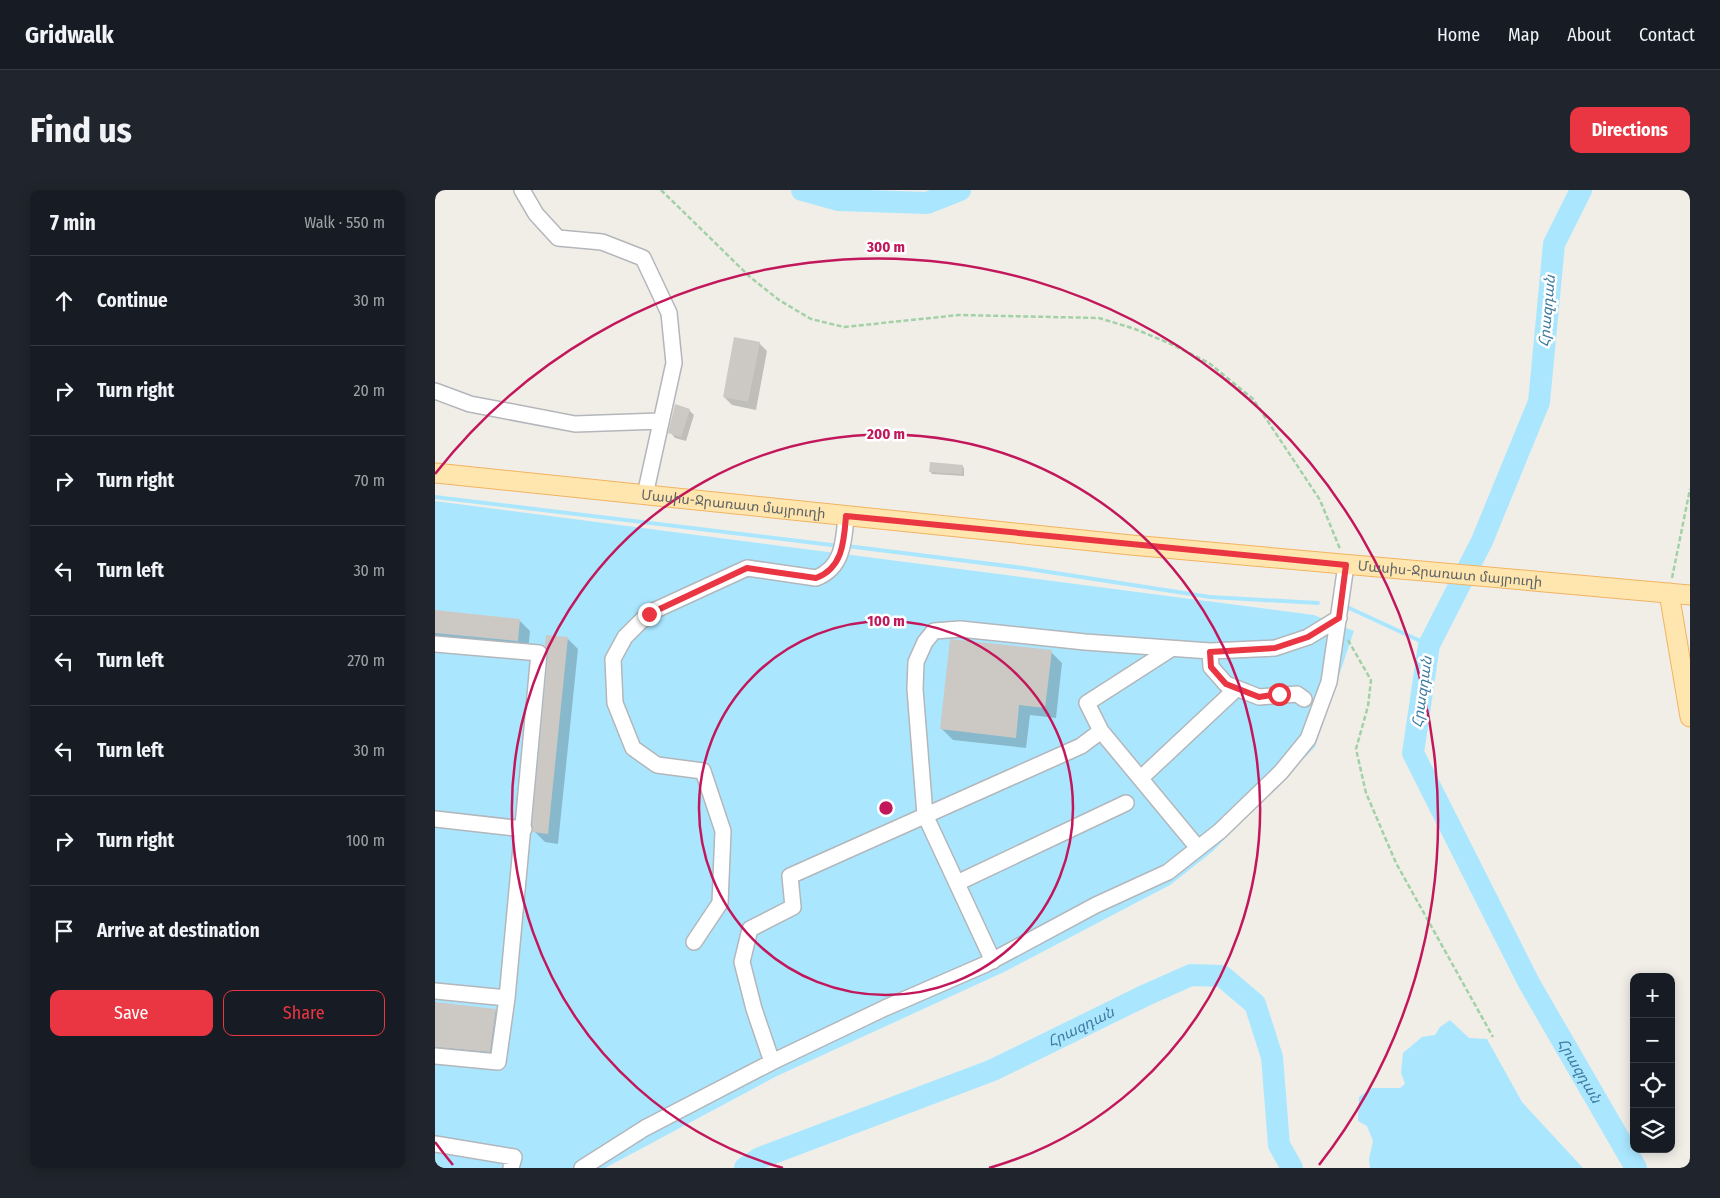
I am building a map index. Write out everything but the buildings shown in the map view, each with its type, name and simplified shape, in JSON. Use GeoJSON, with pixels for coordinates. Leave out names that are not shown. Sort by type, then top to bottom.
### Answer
{"type":"FeatureCollection","features":[{"type":"Feature","properties":{"kind":"main road","name":"Մասիս-Ջրառատ մայրուղի"},"geometry":{"type":"LineString","coordinates":[[435,473],[645,496],[1346,565],[1690,594]]}},
{"type":"Feature","properties":{"kind":"main road"},"geometry":{"type":"LineString","coordinates":[[1669,593],[1690,717]]}},
{"type":"Feature","properties":{"kind":"lane"},"geometry":{"type":"LineString","coordinates":[[522,190],[536,214],[558,238],[602,242],[643,258],[669,313],[674,363],[645,496]]}},
{"type":"Feature","properties":{"kind":"lane"},"geometry":{"type":"LineString","coordinates":[[435,391],[470,404],[575,424],[660,421]]}},
{"type":"Feature","properties":{"kind":"lane"},"geometry":{"type":"LineString","coordinates":[[695,942],[720,903],[723,831],[712,792],[703,771],[657,765],[633,748],[615,702],[613,659],[625,637],[649,614],[747,568],[816,578],[826,574],[834,567],[843,545],[846,516]]}},
{"type":"Feature","properties":{"kind":"lane"},"geometry":{"type":"LineString","coordinates":[[582,1168],[645,1128],[772,1062],[885,1008],[993,961],[1096,905],[1168,872],[1220,831],[1281,772],[1309,739],[1329,682],[1346,565]]}},
{"type":"Feature","properties":{"kind":"lane"},"geometry":{"type":"LineString","coordinates":[[993,961],[925,815],[915,689],[916,662],[925,642],[935,631],[960,628],[1210,652],[1275,648],[1338,626]]}},
{"type":"Feature","properties":{"kind":"lane"},"geometry":{"type":"LineString","coordinates":[[435,644],[539,653],[524,829],[507,998],[498,1062],[435,1056]]}},
{"type":"Feature","properties":{"kind":"lane"},"geometry":{"type":"LineString","coordinates":[[1171,649],[1087,702],[1101,731],[1198,848]]}},
{"type":"Feature","properties":{"kind":"lane"},"geometry":{"type":"LineString","coordinates":[[1210,652],[1211,667],[1226,684],[1259,697],[1297,694],[1303,699]]}},
{"type":"Feature","properties":{"kind":"lane"},"geometry":{"type":"LineString","coordinates":[[1141,778],[1236,689]]}},
{"type":"Feature","properties":{"kind":"lane"},"geometry":{"type":"LineString","coordinates":[[772,1062],[754,1009],[743,962],[750,929],[793,907],[790,876],[1081,746],[1101,731]]}},
{"type":"Feature","properties":{"kind":"lane"},"geometry":{"type":"LineString","coordinates":[[957,884],[1126,803]]}},
{"type":"Feature","properties":{"kind":"lane"},"geometry":{"type":"LineString","coordinates":[[435,819],[524,829]]}},
{"type":"Feature","properties":{"kind":"lane"},"geometry":{"type":"LineString","coordinates":[[435,991],[507,998]]}},
{"type":"Feature","properties":{"kind":"lane"},"geometry":{"type":"LineString","coordinates":[[435,1144],[514,1157],[511,1168]]}},
{"type":"Feature","properties":{"kind":"path"},"geometry":{"type":"LineString","coordinates":[[661,190],[750,276],[779,300],[811,319],[844,327],[959,315],[1099,318],[1153,336],[1209,363],[1253,399],[1320,500],[1346,565]]}},
{"type":"Feature","properties":{"kind":"path"},"geometry":{"type":"LineString","coordinates":[[1669,593],[1690,488]]}},
{"type":"Feature","properties":{"kind":"path"},"geometry":{"type":"LineString","coordinates":[[1338,626],[1371,680],[1368,706],[1356,749],[1366,793],[1396,863],[1493,1037]]}},
{"type":"Feature","properties":{"kind":"water"},"geometry":{"type":"Polygon","coordinates":[[[435,501],[1314,615],[1354,631],[1315,747],[1212,852],[1170,885],[1004,972],[777,1076],[605,1168],[435,1168],[435,501]]]}},
{"type":"Feature","properties":{"kind":"water"},"geometry":{"type":"Polygon","coordinates":[[[1450,1020],[1469,1038],[1487,1039],[1522,1102],[1583,1168],[1370,1168],[1369,1159],[1373,1141],[1367,1126],[1358,1121],[1359,1097],[1372,1088],[1400,1088],[1405,1084],[1401,1073],[1403,1053],[1422,1037],[1435,1035],[1440,1027],[1450,1020]]]}},
{"type":"Feature","properties":{"kind":"waterway","name":"Հրազդան"},"geometry":{"type":"LineString","coordinates":[[802,190],[838,200],[927,203],[960,190]]}},
{"type":"Feature","properties":{"kind":"waterway","name":"Հրազդան"},"geometry":{"type":"LineString","coordinates":[[1581,190],[1554,244],[1539,402],[1482,541],[1429,645],[1413,753],[1529,983],[1636,1168]]}},
{"type":"Feature","properties":{"kind":"waterway"},"geometry":{"type":"LineString","coordinates":[[435,497],[840,546]]}},
{"type":"Feature","properties":{"kind":"waterway"},"geometry":{"type":"LineString","coordinates":[[847,546],[1023,568],[1210,597],[1318,603]]}},
{"type":"Feature","properties":{"kind":"waterway"},"geometry":{"type":"LineString","coordinates":[[1347,607],[1429,645]]}},
{"type":"Feature","properties":{"kind":"waterway","name":"Հրազդան"},"geometry":{"type":"LineString","coordinates":[[745,1168],[760,1158],[993,1070],[1191,975],[1222,976],[1255,1004],[1272,1057],[1279,1145],[1292,1168]]}},
{"type":"Feature","properties":{"kind":"route"},"geometry":{"type":"LineString","coordinates":[[649,614],[747,568],[816,578],[826,574],[834,567],[841,552],[846,516],[1346,565],[1339,618],[1308,637],[1275,648],[1210,652],[1211,667],[1226,684],[1246,694],[1259,697],[1279,694]]}}]}
